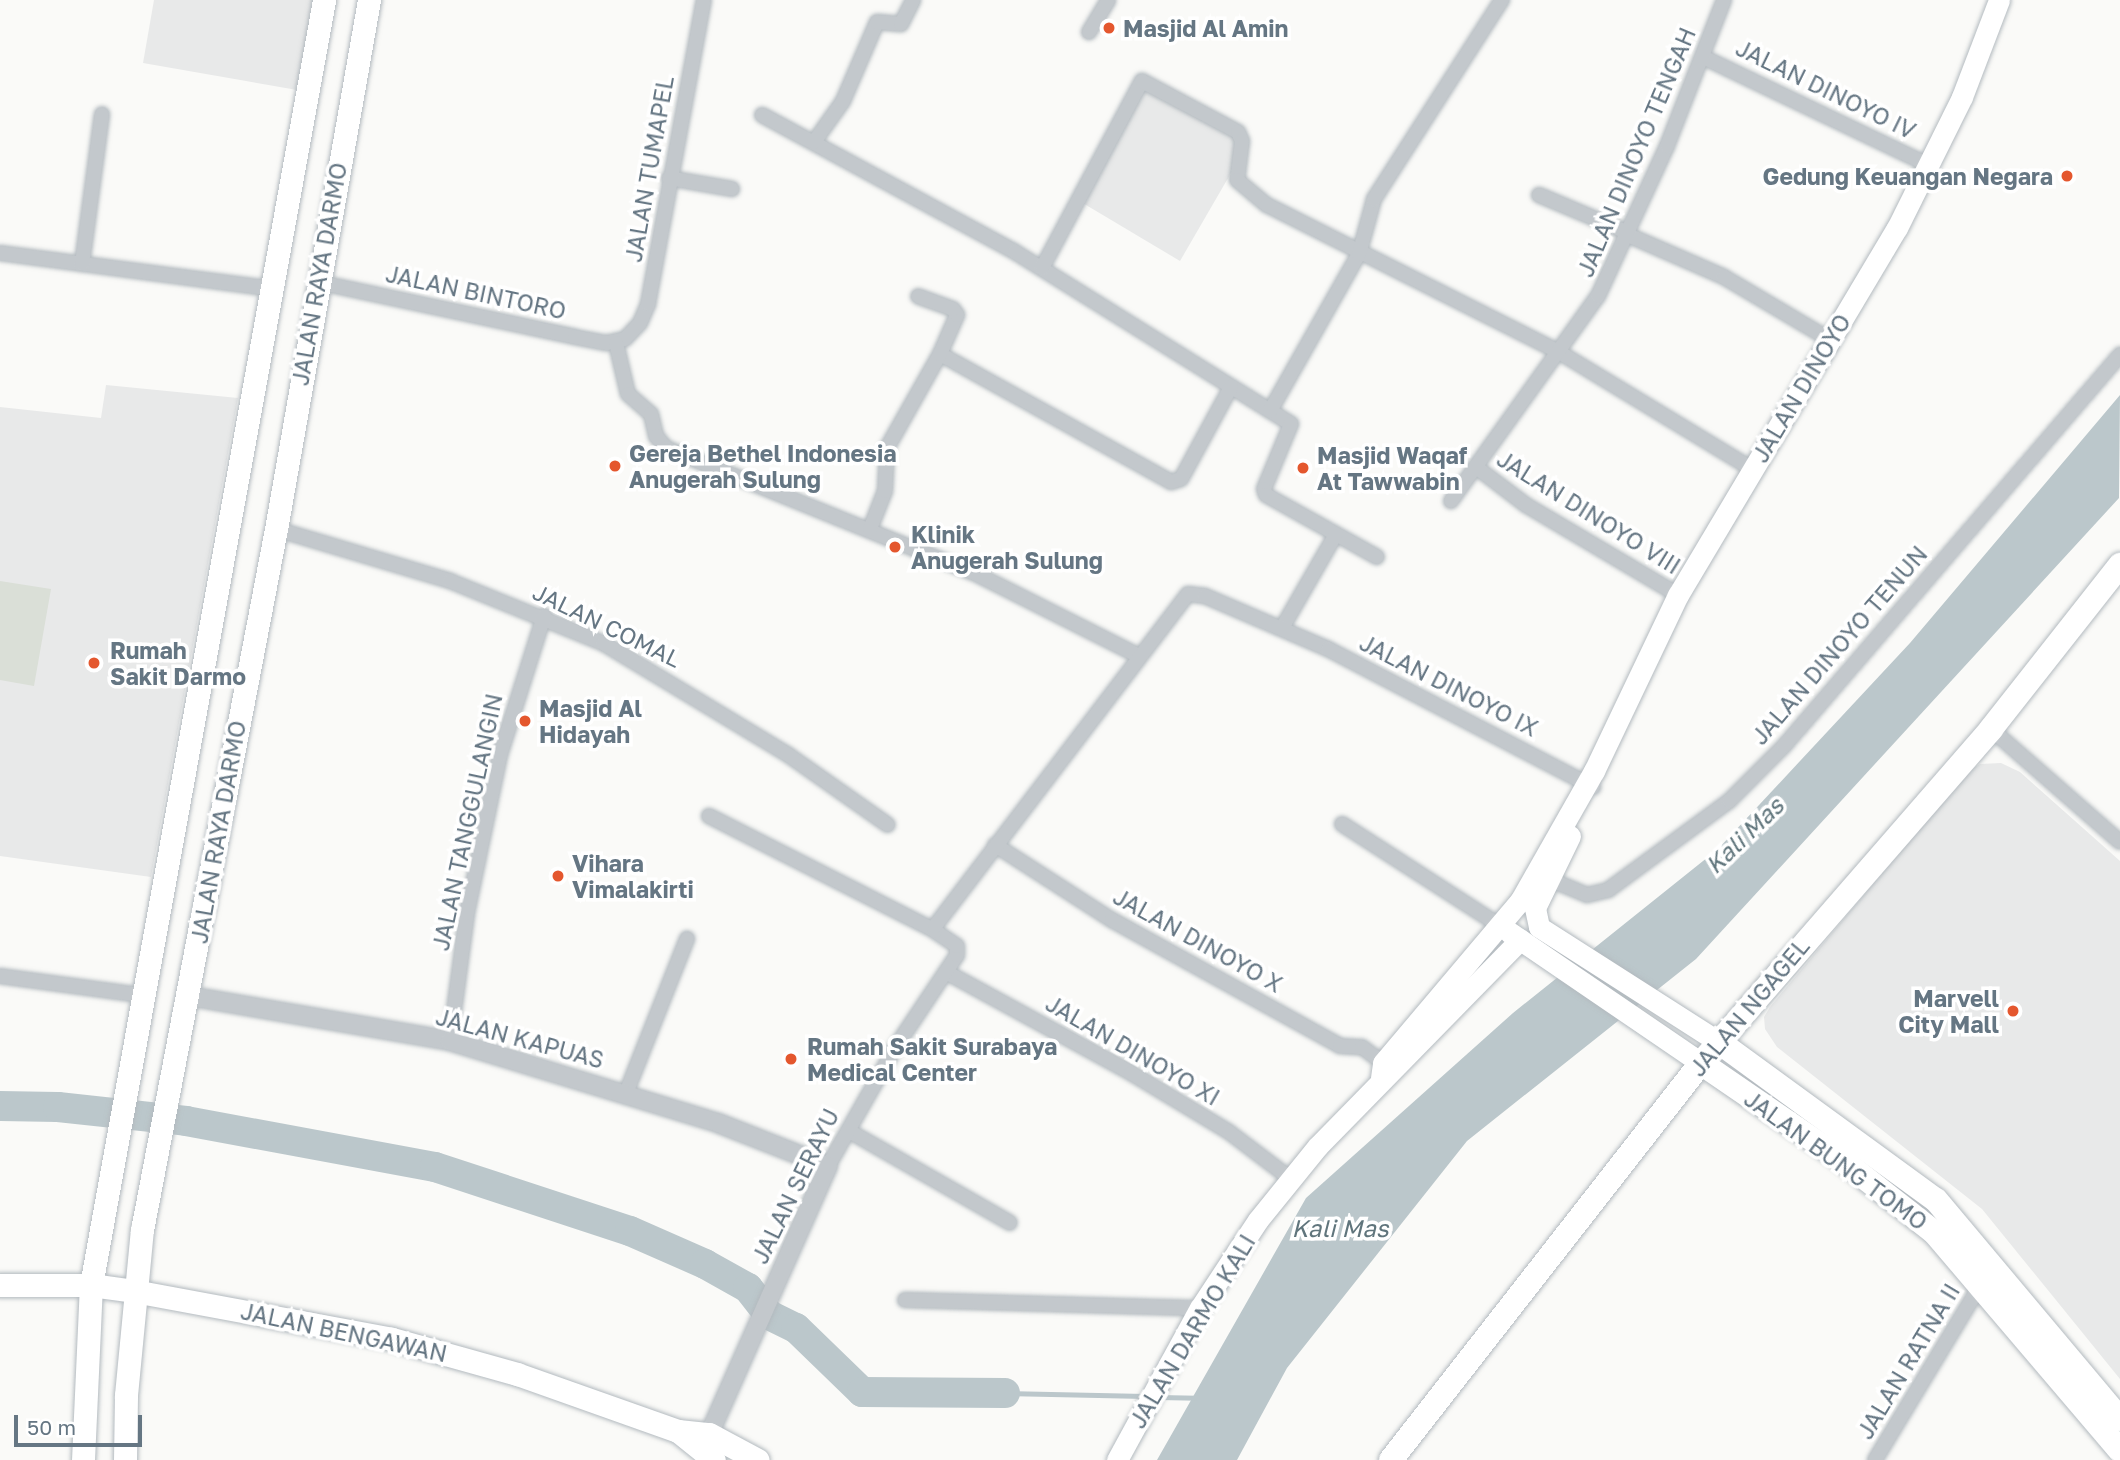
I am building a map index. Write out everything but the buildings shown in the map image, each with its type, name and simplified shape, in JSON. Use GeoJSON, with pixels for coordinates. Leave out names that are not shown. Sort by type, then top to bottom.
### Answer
{"type":"FeatureCollection","features":[{"type":"Feature","properties":{"kind":"highway","name":"JALAN NGAGEL"},"geometry":{"type":"LineString","coordinates":[[1396,1458],[1701,1063],[1990,729],[2120,565]]}},
{"type":"Feature","properties":{"kind":"highway","name":"JALAN BUNG TOMO"},"geometry":{"type":"LineString","coordinates":[[1719,1042],[1936,1200],[2120,1419]]}},
{"type":"Feature","properties":{"kind":"highway","name":"JALAN BUNG TOMO"},"geometry":{"type":"LineString","coordinates":[[1701,1063],[1842,1159],[1921,1221],[2120,1450]]}},
{"type":"Feature","properties":{"kind":"main road","name":"JALAN RAYA DARMO"},"geometry":{"type":"LineString","coordinates":[[82,1460],[91,1285],[124,1103],[140,995],[273,289],[324,0]]}},
{"type":"Feature","properties":{"kind":"main road","name":"JALAN RAYA DARMO"},"geometry":{"type":"LineString","coordinates":[[125,1460],[134,1291],[163,1116],[276,529],[317,282],[369,0]]}},
{"type":"Feature","properties":{"kind":"main road","name":"JALAN DINOYO"},"geometry":{"type":"LineString","coordinates":[[1536,942],[1539,927],[1535,913],[1590,780],[1678,594],[1897,229],[1962,97],[1998,0]]}},
{"type":"Feature","properties":{"kind":"main road","name":"JALAN DINOYO"},"geometry":{"type":"LineString","coordinates":[[1502,927],[1590,780]]}},
{"type":"Feature","properties":{"kind":"main road","name":"JALAN BUNG TOMO"},"geometry":{"type":"LineString","coordinates":[[1502,927],[1665,1008],[1719,1042]]}},
{"type":"Feature","properties":{"kind":"main road","name":"JALAN DARMO KALI"},"geometry":{"type":"LineString","coordinates":[[1117,1460],[1200,1308],[1258,1220],[1386,1071],[1502,927]]}},
{"type":"Feature","properties":{"kind":"main road","name":"JALAN BUNG TOMO"},"geometry":{"type":"LineString","coordinates":[[1536,942],[1701,1063]]}},
{"type":"Feature","properties":{"kind":"main road","name":"JALAN DARMO KALI"},"geometry":{"type":"LineString","coordinates":[[1386,1071],[1536,942]]}},
{"type":"Feature","properties":{"kind":"main road","name":"JALAN BENGAWAN"},"geometry":{"type":"LineString","coordinates":[[0,1286],[91,1285],[134,1291],[458,1356],[678,1431],[705,1452],[758,1460]]}},
{"type":"Feature","properties":{"kind":"street","name":"JALAN TUMAPEL"},"geometry":{"type":"LineString","coordinates":[[621,341],[640,323],[648,304],[669,178],[704,0]]}},
{"type":"Feature","properties":{"kind":"street"},"geometry":{"type":"LineString","coordinates":[[814,142],[843,101],[877,22],[901,24],[913,0]]}},
{"type":"Feature","properties":{"kind":"street"},"geometry":{"type":"LineString","coordinates":[[1089,32],[1108,0]]}},
{"type":"Feature","properties":{"kind":"street"},"geometry":{"type":"LineString","coordinates":[[1270,411],[1359,254],[1374,199],[1502,0]]}},
{"type":"Feature","properties":{"kind":"street","name":"JALAN DINOYO TENGAH"},"geometry":{"type":"LineString","coordinates":[[1451,501],[1598,296],[1629,234],[1724,0]]}},
{"type":"Feature","properties":{"kind":"street","name":"JALAN DINOYO IV"},"geometry":{"type":"LineString","coordinates":[[1703,57],[1928,165]]}},
{"type":"Feature","properties":{"kind":"street"},"geometry":{"type":"LineString","coordinates":[[1042,268],[1138,84],[1144,82],[1238,132],[1242,141],[1237,180],[1244,191],[1291,220],[1559,352],[1752,469]]}},
{"type":"Feature","properties":{"kind":"street"},"geometry":{"type":"LineString","coordinates":[[82,264],[103,114]]}},
{"type":"Feature","properties":{"kind":"street"},"geometry":{"type":"LineString","coordinates":[[762,115],[1042,268],[1291,424],[1291,431],[1264,489],[1266,495],[1377,557]]}},
{"type":"Feature","properties":{"kind":"street"},"geometry":{"type":"LineString","coordinates":[[669,178],[732,189]]}},
{"type":"Feature","properties":{"kind":"street"},"geometry":{"type":"LineString","coordinates":[[1539,195],[1724,277],[1829,339]]}},
{"type":"Feature","properties":{"kind":"street"},"geometry":{"type":"LineString","coordinates":[[0,253],[273,289]]}},
{"type":"Feature","properties":{"kind":"street","name":"JALAN BINTORO"},"geometry":{"type":"LineString","coordinates":[[317,282],[621,341]]}},
{"type":"Feature","properties":{"kind":"street"},"geometry":{"type":"LineString","coordinates":[[870,529],[885,491],[887,448],[940,354],[956,312],[918,296]]}},
{"type":"Feature","properties":{"kind":"street"},"geometry":{"type":"LineString","coordinates":[[621,341],[628,394],[651,414],[656,436],[666,448],[972,572],[1138,655],[934,930],[709,816]]}},
{"type":"Feature","properties":{"kind":"street"},"geometry":{"type":"LineString","coordinates":[[940,354],[1171,482],[1181,479],[1225,383]]}},
{"type":"Feature","properties":{"kind":"street","name":"JALAN DINOYO TENUN"},"geometry":{"type":"LineString","coordinates":[[1549,879],[1572,892],[1587,895],[1608,890],[1729,801],[1802,726],[2120,355]]}},
{"type":"Feature","properties":{"kind":"street","name":"JALAN DINOYO VIII"},"geometry":{"type":"LineString","coordinates":[[1476,467],[1526,505],[1678,594]]}},
{"type":"Feature","properties":{"kind":"street","name":"JALAN COMAL"},"geometry":{"type":"LineString","coordinates":[[276,529],[450,581],[544,616],[656,671],[888,825]]}},
{"type":"Feature","properties":{"kind":"street"},"geometry":{"type":"LineString","coordinates":[[1282,628],[1336,534]]}},
{"type":"Feature","properties":{"kind":"street","name":"JALAN DINOYO IX"},"geometry":{"type":"LineString","coordinates":[[1138,655],[1188,594],[1205,596],[1282,628],[1590,780]]}},
{"type":"Feature","properties":{"kind":"street","name":"JALAN TANGGULANGIN"},"geometry":{"type":"LineString","coordinates":[[450,1041],[467,913],[500,755],[544,616]]}},
{"type":"Feature","properties":{"kind":"street"},"geometry":{"type":"LineString","coordinates":[[1990,729],[2120,842]]}},
{"type":"Feature","properties":{"kind":"street"},"geometry":{"type":"LineString","coordinates":[[1342,824],[1502,927]]}},
{"type":"Feature","properties":{"kind":"street","name":"JALAN DINOYO X"},"geometry":{"type":"LineString","coordinates":[[995,845],[1112,919],[1340,1046],[1362,1047],[1386,1071]]}},
{"type":"Feature","properties":{"kind":"street","name":"JALAN SERAYU"},"geometry":{"type":"LineString","coordinates":[[705,1452],[752,1331],[828,1166],[957,955],[957,946],[934,930]]}},
{"type":"Feature","properties":{"kind":"street"},"geometry":{"type":"LineString","coordinates":[[626,1093],[687,939]]}},
{"type":"Feature","properties":{"kind":"street","name":"JALAN DINOYO XI"},"geometry":{"type":"LineString","coordinates":[[946,972],[1131,1073],[1229,1132],[1291,1179]]}},
{"type":"Feature","properties":{"kind":"street"},"geometry":{"type":"LineString","coordinates":[[0,976],[140,995]]}},
{"type":"Feature","properties":{"kind":"street","name":"JALAN KAPUAS"},"geometry":{"type":"LineString","coordinates":[[188,996],[450,1041],[626,1093],[828,1166]]}},
{"type":"Feature","properties":{"kind":"street"},"geometry":{"type":"LineString","coordinates":[[849,1131],[1010,1223]]}},
{"type":"Feature","properties":{"kind":"street","name":"JALAN RATNA II"},"geometry":{"type":"LineString","coordinates":[[1875,1460],[1980,1286]]}},
{"type":"Feature","properties":{"kind":"street"},"geometry":{"type":"LineString","coordinates":[[905,1300],[1200,1308]]}},
{"type":"Feature","properties":{"kind":"shaded area"},"geometry":{"type":"Polygon","coordinates":[[[154,0],[314,0],[297,90],[143,63],[154,0]]]}},
{"type":"Feature","properties":{"kind":"shaded area"},"geometry":{"type":"Polygon","coordinates":[[[1143,83],[1240,137],[1231,173],[1180,261],[1081,202],[1143,83]]]}},
{"type":"Feature","properties":{"kind":"shaded area","name":"Rumah Sakit Darmo"},"geometry":{"type":"Polygon","coordinates":[[[106,385],[238,398],[151,877],[0,856],[0,407],[101,418],[106,385]]]}},
{"type":"Feature","properties":{"kind":"shaded area"},"geometry":{"type":"Polygon","coordinates":[[[0,581],[51,589],[34,686],[0,680],[0,581]]]}},
{"type":"Feature","properties":{"kind":"shaded area"},"geometry":{"type":"Polygon","coordinates":[[[2001,763],[2020,772],[2120,861],[2120,1379],[1982,1209],[1777,1047],[1765,1029],[1764,1017],[1770,1007],[1966,773],[1980,764],[2001,763]]]}},
{"type":"Feature","properties":{"kind":"water","name":"Kali Mas"},"geometry":{"type":"Polygon","coordinates":[[[2120,395],[2119,498],[1696,959],[1467,1141],[1287,1368],[1237,1460],[1157,1460],[1306,1198],[1513,1013],[1718,849],[1910,643],[2120,395]]]}},
{"type":"Feature","properties":{"kind":"waterway"},"geometry":{"type":"LineString","coordinates":[[0,1106],[58,1107],[186,1121],[435,1167],[630,1231],[705,1264],[748,1288],[769,1315],[796,1328],[862,1392],[1005,1393]]}},
{"type":"Feature","properties":{"kind":"waterway"},"geometry":{"type":"LineString","coordinates":[[1005,1393],[1145,1396]]}},
{"type":"Feature","properties":{"kind":"waterway"},"geometry":{"type":"LineString","coordinates":[[1158,1397],[1197,1398]]}},
{"type":"Feature","properties":{"kind":"place","name":"Masjid Al Amin"},"geometry":{"type":"Point","coordinates":[1109,28]}},
{"type":"Feature","properties":{"kind":"place","name":"Gedung Keuangan Negara"},"geometry":{"type":"Point","coordinates":[2067,176]}},
{"type":"Feature","properties":{"kind":"place","name":"Gereja Bethel Indonesia Anugerah Sulung"},"geometry":{"type":"Point","coordinates":[615,466]}},
{"type":"Feature","properties":{"kind":"place","name":"Masjid Waqaf At Tawwabin"},"geometry":{"type":"Point","coordinates":[1303,468]}},
{"type":"Feature","properties":{"kind":"place","name":"Klinik Anugerah Sulung"},"geometry":{"type":"Point","coordinates":[895,547]}},
{"type":"Feature","properties":{"kind":"place","name":"Rumah Sakit Darmo"},"geometry":{"type":"Point","coordinates":[94,663]}},
{"type":"Feature","properties":{"kind":"place","name":"Masjid Al Hidayah"},"geometry":{"type":"Point","coordinates":[525,721]}},
{"type":"Feature","properties":{"kind":"place","name":"Vihara Vimalakirti"},"geometry":{"type":"Point","coordinates":[558,876]}},
{"type":"Feature","properties":{"kind":"place","name":"Marvell City Mall"},"geometry":{"type":"Point","coordinates":[2013,1011]}},
{"type":"Feature","properties":{"kind":"place","name":"Rumah Sakit Surabaya Medical Center"},"geometry":{"type":"Point","coordinates":[791,1059]}}]}
